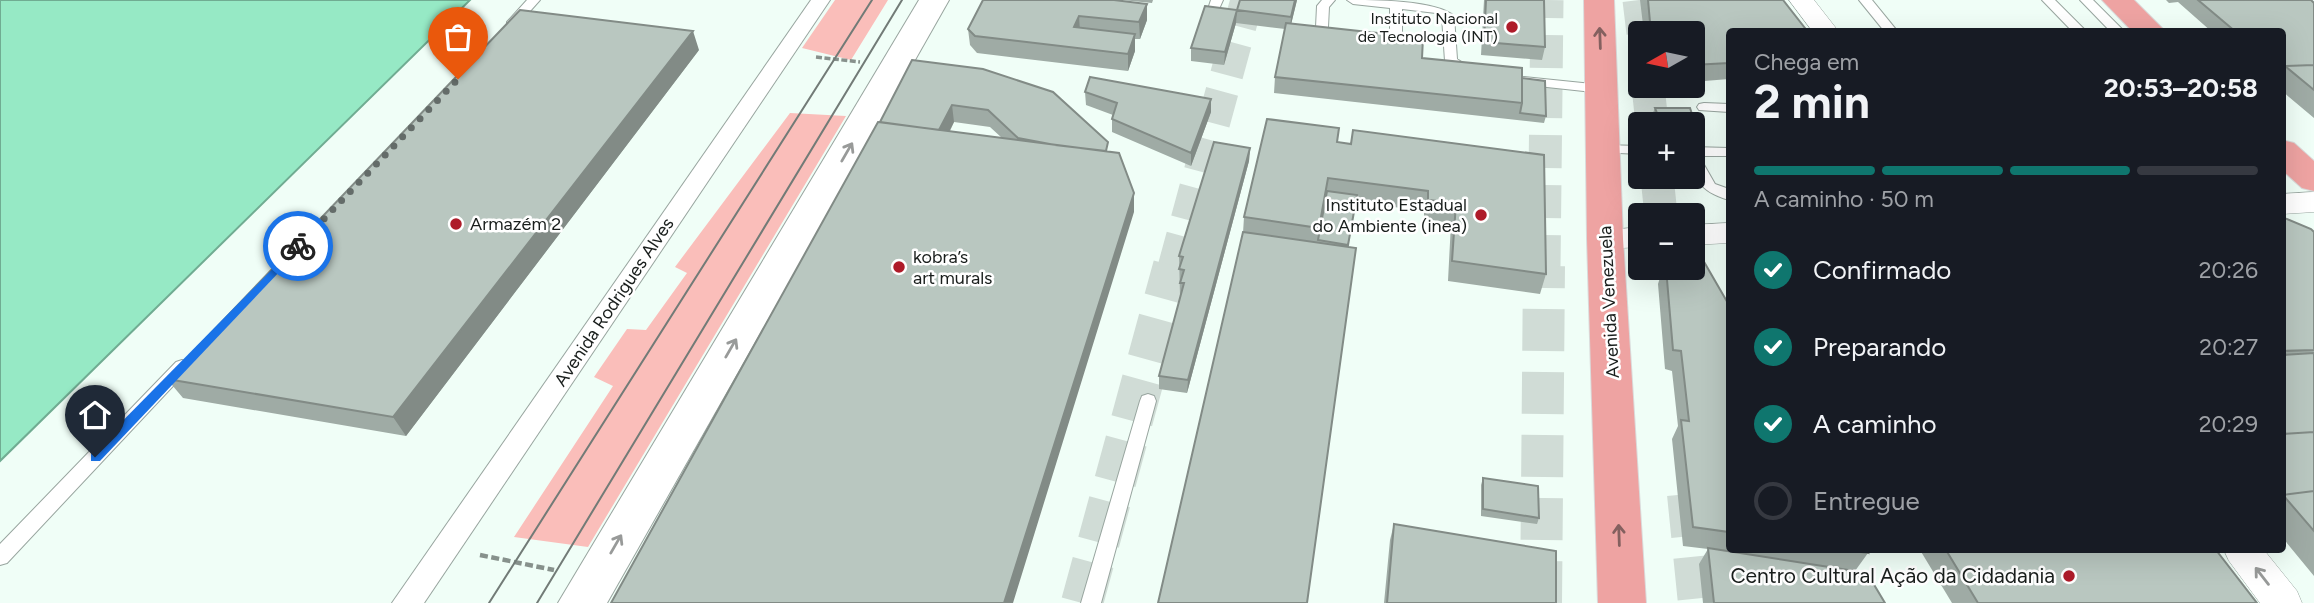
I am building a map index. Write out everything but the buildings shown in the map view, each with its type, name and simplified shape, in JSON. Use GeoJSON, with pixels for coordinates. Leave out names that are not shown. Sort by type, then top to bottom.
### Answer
{"type":"FeatureCollection","features":[{"type":"Feature","properties":{"kind":"main road","name":"Avenida Venezuela"},"geometry":{"type":"LineString","coordinates":[[1599,0],[1602,89],[1621,150],[1622,603]]}},
{"type":"Feature","properties":{"kind":"main road"},"geometry":{"type":"LineString","coordinates":[[2117,0],[2147,28]]}},
{"type":"Feature","properties":{"kind":"main road"},"geometry":{"type":"LineString","coordinates":[[2286,163],[2296,197]]}},
{"type":"Feature","properties":{"kind":"street","name":"Avenida Rodrigues Alves"},"geometry":{"type":"LineString","coordinates":[[407,603],[821,0]]}},
{"type":"Feature","properties":{"kind":"street"},"geometry":{"type":"LineString","coordinates":[[590,589],[934,0]]}},
{"type":"Feature","properties":{"kind":"street"},"geometry":{"type":"LineString","coordinates":[[1801,0],[1824,28]]}},
{"type":"Feature","properties":{"kind":"street"},"geometry":{"type":"LineString","coordinates":[[1705,234],[1726,233]]}},
{"type":"Feature","properties":{"kind":"street"},"geometry":{"type":"LineString","coordinates":[[2244,553],[2283,603]]}},
{"type":"Feature","properties":{"kind":"lane"},"geometry":{"type":"LineString","coordinates":[[496,40],[534,0]]}},
{"type":"Feature","properties":{"kind":"lane"},"geometry":{"type":"LineString","coordinates":[[1322,27],[1323,6],[1329,0]]}},
{"type":"Feature","properties":{"kind":"lane"},"geometry":{"type":"LineString","coordinates":[[1353,0],[1439,10],[1448,16],[1451,61],[1468,71],[1480,74]]}},
{"type":"Feature","properties":{"kind":"lane"},"geometry":{"type":"LineString","coordinates":[[1865,0],[1889,28]]}},
{"type":"Feature","properties":{"kind":"lane"},"geometry":{"type":"LineString","coordinates":[[2048,0],[2077,28]]}},
{"type":"Feature","properties":{"kind":"lane"},"geometry":{"type":"LineString","coordinates":[[2086,0],[2115,28]]}},
{"type":"Feature","properties":{"kind":"lane"},"geometry":{"type":"LineString","coordinates":[[1396,5],[1396,40]]}},
{"type":"Feature","properties":{"kind":"lane"},"geometry":{"type":"LineString","coordinates":[[1516,80],[1602,89]]}},
{"type":"Feature","properties":{"kind":"lane"},"geometry":{"type":"LineString","coordinates":[[1704,107],[1726,108]]}},
{"type":"Feature","properties":{"kind":"lane"},"geometry":{"type":"LineString","coordinates":[[1705,153],[1726,152]]}},
{"type":"Feature","properties":{"kind":"lane"},"geometry":{"type":"LineString","coordinates":[[1705,178],[1710,187],[1726,194]]}},
{"type":"Feature","properties":{"kind":"lane"},"geometry":{"type":"LineString","coordinates":[[0,556],[191,358]]}},
{"type":"Feature","properties":{"kind":"lane"},"geometry":{"type":"LineString","coordinates":[[1091,603],[1148,401]]}},
{"type":"Feature","properties":{"kind":"path"},"geometry":{"type":"LineString","coordinates":[[784,55],[897,66]]}},
{"type":"Feature","properties":{"kind":"path"},"geometry":{"type":"LineString","coordinates":[[445,547],[557,571],[590,589]]}},
{"type":"Feature","properties":{"kind":"shaded area"},"geometry":{"type":"Polygon","coordinates":[[[0,0],[470,0],[0,461],[0,0]]]}},
{"type":"Feature","properties":{"kind":"shaded area"},"geometry":{"type":"Polygon","coordinates":[[[835,0],[888,0],[851,60],[802,48],[835,0]]]}},
{"type":"Feature","properties":{"kind":"shaded area"},"geometry":{"type":"Polygon","coordinates":[[[790,113],[846,116],[588,547],[514,537],[613,386],[594,377],[627,329],[646,330],[687,273],[675,267],[790,113]]]}},
{"type":"Feature","properties":{"kind":"tunnel"},"geometry":{"type":"LineString","coordinates":[[1174,268],[1247,0]]}},
{"type":"Feature","properties":{"kind":"tunnel"},"geometry":{"type":"LineString","coordinates":[[1544,268],[1547,0]]}},
{"type":"Feature","properties":{"kind":"tunnel"},"geometry":{"type":"LineString","coordinates":[[1639,0],[1642,21]]}},
{"type":"Feature","properties":{"kind":"tunnel"},"geometry":{"type":"LineString","coordinates":[[1649,98],[1651,112]]}},
{"type":"Feature","properties":{"kind":"tunnel"},"geometry":{"type":"LineString","coordinates":[[1658,189],[1660,203]]}},
{"type":"Feature","properties":{"kind":"tunnel"},"geometry":{"type":"LineString","coordinates":[[1082,603],[1174,266]]}},
{"type":"Feature","properties":{"kind":"tunnel"},"geometry":{"type":"LineString","coordinates":[[1541,603],[1544,266]]}},
{"type":"Feature","properties":{"kind":"tunnel"},"geometry":{"type":"LineString","coordinates":[[1688,494],[1699,603]]}},
{"type":"Feature","properties":{"kind":"tram line"},"geometry":{"type":"LineString","coordinates":[[489,603],[872,0]]}},
{"type":"Feature","properties":{"kind":"tram line"},"geometry":{"type":"LineString","coordinates":[[537,603],[902,0]]}},
{"type":"Feature","properties":{"kind":"way so far"},"geometry":{"type":"LineString","coordinates":[[298,246],[458,79]]}},
{"type":"Feature","properties":{"kind":"place","name":"Instituto Nacional de Tecnologia (INT)"},"geometry":{"type":"Point","coordinates":[1512,27]}},
{"type":"Feature","properties":{"kind":"place","name":"Instituto Estadual do Ambiente (inea)"},"geometry":{"type":"Point","coordinates":[1481,215]}},
{"type":"Feature","properties":{"kind":"place","name":"Armazém 2"},"geometry":{"type":"Point","coordinates":[456,224]}},
{"type":"Feature","properties":{"kind":"place","name":"kobra’s art murals"},"geometry":{"type":"Point","coordinates":[899,267]}},
{"type":"Feature","properties":{"kind":"place","name":"Centro Cultural Ação da Cidadania"},"geometry":{"type":"Point","coordinates":[2069,576]}},
{"type":"Feature","properties":{"kind":"route"},"geometry":{"type":"LineString","coordinates":[[95,457],[298,246]]}}]}
